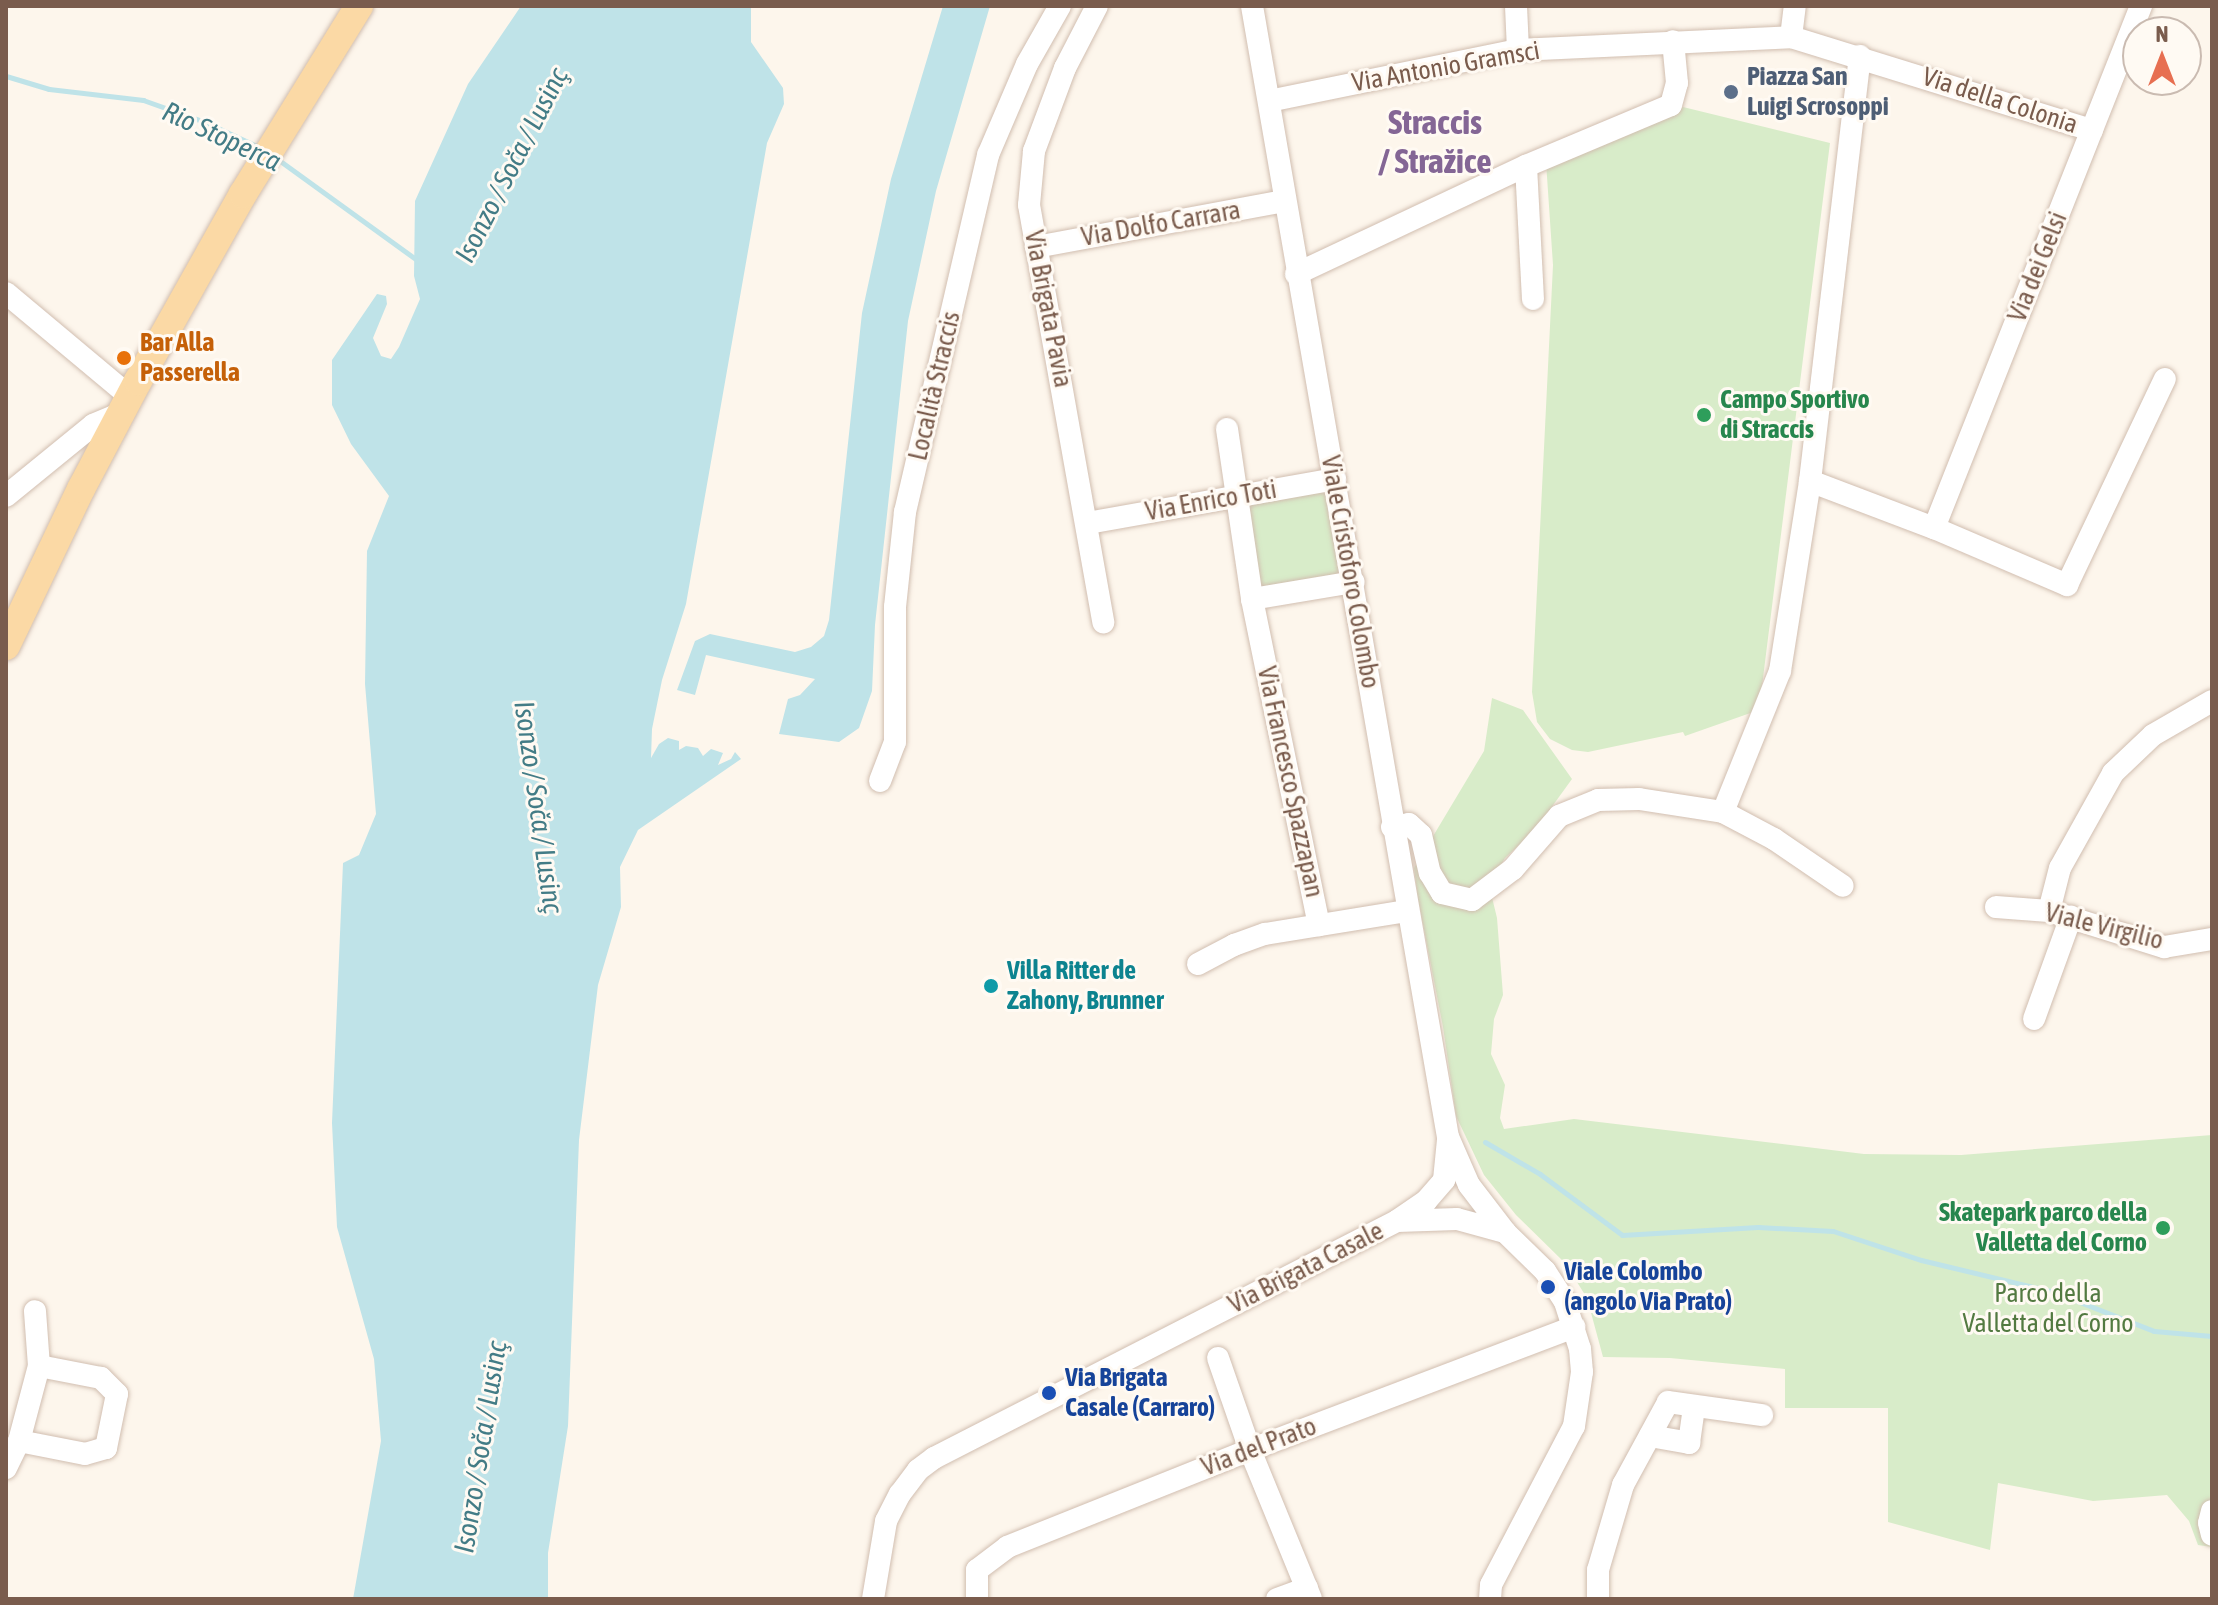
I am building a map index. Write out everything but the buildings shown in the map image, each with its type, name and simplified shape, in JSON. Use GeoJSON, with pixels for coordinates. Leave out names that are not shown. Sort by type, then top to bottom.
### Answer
{"type":"FeatureCollection","features":[{"type":"Feature","properties":{"kind":"main road"},"geometry":{"type":"LineString","coordinates":[[6,646],[124,405],[269,152],[359,6]]}},
{"type":"Feature","properties":{"kind":"street","name":"Località Straccis"},"geometry":{"type":"LineString","coordinates":[[880,781],[895,742],[898,559],[988,155],[1027,64],[1060,6]]}},
{"type":"Feature","properties":{"kind":"street","name":"Via Brigata Pavia"},"geometry":{"type":"LineString","coordinates":[[1097,6],[1065,68],[1034,151],[1029,205],[1088,523],[1103,622]]}},
{"type":"Feature","properties":{"kind":"street","name":"Viale Cristoforo Colombo"},"geometry":{"type":"LineString","coordinates":[[1252,6],[1296,274],[1354,582],[1392,827],[1448,1137],[1469,1185],[1505,1232]]}},
{"type":"Feature","properties":{"kind":"street"},"geometry":{"type":"LineString","coordinates":[[1516,6],[1518,50]]}},
{"type":"Feature","properties":{"kind":"street"},"geometry":{"type":"LineString","coordinates":[[1791,37],[1795,6]]}},
{"type":"Feature","properties":{"kind":"street","name":"Via dei Gelsi"},"geometry":{"type":"LineString","coordinates":[[1934,528],[2141,6]]}},
{"type":"Feature","properties":{"kind":"street","name":"Via della Colonia"},"geometry":{"type":"LineString","coordinates":[[1673,41],[1791,37],[2092,130]]}},
{"type":"Feature","properties":{"kind":"street","name":"Via Antonio Gramsci"},"geometry":{"type":"LineString","coordinates":[[1269,101],[1518,50],[1673,41]]}},
{"type":"Feature","properties":{"kind":"street"},"geometry":{"type":"LineString","coordinates":[[1296,274],[1526,166],[1671,105],[1677,83],[1673,41]]}},
{"type":"Feature","properties":{"kind":"street"},"geometry":{"type":"LineString","coordinates":[[1723,812],[1780,671],[1810,481],[1860,56]]}},
{"type":"Feature","properties":{"kind":"street"},"geometry":{"type":"LineString","coordinates":[[1526,166],[1533,299]]}},
{"type":"Feature","properties":{"kind":"street","name":"Via Dolfo Carrara"},"geometry":{"type":"LineString","coordinates":[[1036,247],[1285,201]]}},
{"type":"Feature","properties":{"kind":"street"},"geometry":{"type":"LineString","coordinates":[[6,293],[124,405],[93,425],[6,496]]}},
{"type":"Feature","properties":{"kind":"street"},"geometry":{"type":"LineString","coordinates":[[1810,481],[1934,528],[2067,585],[2165,379]]}},
{"type":"Feature","properties":{"kind":"street","name":"Via Francesco Spazzapan"},"geometry":{"type":"LineString","coordinates":[[1227,429],[1252,599],[1319,925],[1407,911]]}},
{"type":"Feature","properties":{"kind":"street","name":"Via Enrico Toti"},"geometry":{"type":"LineString","coordinates":[[1088,523],[1335,479]]}},
{"type":"Feature","properties":{"kind":"street"},"geometry":{"type":"LineString","coordinates":[[1252,599],[1354,582]]}},
{"type":"Feature","properties":{"kind":"street"},"geometry":{"type":"LineString","coordinates":[[2034,1019],[2060,914],[2060,868],[2113,773],[2153,735],[2212,701]]}},
{"type":"Feature","properties":{"kind":"street"},"geometry":{"type":"LineString","coordinates":[[1392,827],[1409,824],[1421,835],[1430,873],[1442,893],[1472,900],[1513,869],[1559,816],[1598,800],[1639,799],[1723,812],[1774,839],[1843,886]]}},
{"type":"Feature","properties":{"kind":"street","name":"Viale Virgilio"},"geometry":{"type":"LineString","coordinates":[[1996,907],[2060,914],[2164,947],[2212,939]]}},
{"type":"Feature","properties":{"kind":"street"},"geometry":{"type":"LineString","coordinates":[[1198,964],[1234,945],[1265,934],[1319,925]]}},
{"type":"Feature","properties":{"kind":"street","name":"Viale Cristoforo Colombo"},"geometry":{"type":"LineString","coordinates":[[1397,1221],[1426,1201],[1444,1180],[1448,1137]]}},
{"type":"Feature","properties":{"kind":"street","name":"Via Brigata Casale"},"geometry":{"type":"LineString","coordinates":[[873,1599],[886,1521],[900,1494],[918,1470],[934,1458],[1397,1221],[1457,1219],[1505,1232],[1545,1271],[1565,1302],[1574,1327],[1582,1372],[1574,1426],[1491,1585],[1490,1599]]}},
{"type":"Feature","properties":{"kind":"street"},"geometry":{"type":"LineString","coordinates":[[6,1468],[19,1441],[39,1366],[35,1311]]}},
{"type":"Feature","properties":{"kind":"street","name":"Via del Prato"},"geometry":{"type":"LineString","coordinates":[[977,1599],[977,1570],[1007,1547],[1250,1450],[1574,1327]]}},
{"type":"Feature","properties":{"kind":"street"},"geometry":{"type":"LineString","coordinates":[[1218,1358],[1250,1450],[1309,1594],[1277,1599]]}},
{"type":"Feature","properties":{"kind":"street"},"geometry":{"type":"LineString","coordinates":[[19,1441],[85,1454],[106,1448],[117,1394],[101,1378],[39,1366]]}},
{"type":"Feature","properties":{"kind":"street"},"geometry":{"type":"LineString","coordinates":[[1598,1599],[1598,1570],[1623,1485],[1668,1402],[1762,1415]]}},
{"type":"Feature","properties":{"kind":"street"},"geometry":{"type":"LineString","coordinates":[[1650,1436],[1689,1443],[1694,1406]]}},
{"type":"Feature","properties":{"kind":"street"},"geometry":{"type":"LineString","coordinates":[[2212,1511],[2209,1523],[2212,1535]]}},
{"type":"Feature","properties":{"kind":"green space"},"geometry":{"type":"Polygon","coordinates":[[[1683,107],[1830,143],[1759,710],[1685,736],[1683,732],[1588,752],[1572,750],[1550,739],[1537,722],[1532,692],[1553,265],[1546,162],[1683,107]]]}},
{"type":"Feature","properties":{"kind":"green space"},"geometry":{"type":"Polygon","coordinates":[[[1335,479],[1353,582],[1256,600],[1238,496],[1335,479]]]}},
{"type":"Feature","properties":{"kind":"green space","name":"Parco della Valletta del Corno"},"geometry":{"type":"Polygon","coordinates":[[[1492,698],[1523,710],[1572,779],[1535,830],[1505,858],[1489,885],[1497,918],[1503,995],[1494,1019],[1491,1054],[1505,1085],[1500,1118],[1504,1129],[1574,1119],[1864,1154],[1961,1155],[2212,1135],[2212,1547],[2198,1545],[2189,1521],[2167,1495],[2093,1501],[1998,1483],[1990,1550],[1888,1522],[1888,1408],[1785,1408],[1785,1369],[1670,1358],[1603,1357],[1587,1298],[1565,1263],[1516,1215],[1484,1175],[1456,1116],[1443,1027],[1418,899],[1414,868],[1484,751],[1492,698]]]}},
{"type":"Feature","properties":{"kind":"water","name":"Isonzo / Soča / Lusinç"},"geometry":{"type":"Polygon","coordinates":[[[521,6],[751,6],[751,42],[783,88],[784,104],[767,143],[686,604],[662,680],[652,729],[651,758],[659,744],[668,738],[679,741],[679,750],[686,746],[698,748],[703,756],[711,749],[723,753],[718,765],[731,759],[735,752],[741,759],[638,830],[620,867],[621,907],[598,985],[579,1140],[568,1426],[548,1553],[548,1599],[353,1599],[381,1441],[374,1359],[337,1227],[332,1123],[343,863],[359,855],[376,814],[365,684],[367,551],[389,496],[351,444],[332,405],[332,360],[377,294],[386,296],[387,304],[373,338],[381,356],[391,359],[399,347],[420,299],[414,276],[415,201],[468,84],[521,6]]]}},
{"type":"Feature","properties":{"kind":"water"},"geometry":{"type":"Polygon","coordinates":[[[943,6],[990,6],[936,191],[908,321],[875,625],[872,691],[859,728],[839,742],[779,734],[788,699],[800,695],[815,679],[706,655],[695,695],[677,690],[695,641],[710,634],[795,652],[811,647],[824,636],[829,620],[862,313],[891,179],[943,6]]]}},
{"type":"Feature","properties":{"kind":"waterway","name":"Rio Stoperca"},"geometry":{"type":"LineString","coordinates":[[6,76],[49,89],[143,100],[205,122],[261,148]]}},
{"type":"Feature","properties":{"kind":"waterway","name":"Rio Stoperca"},"geometry":{"type":"LineString","coordinates":[[276,158],[417,260]]}},
{"type":"Feature","properties":{"kind":"waterway"},"geometry":{"type":"LineString","coordinates":[[1485,1142],[1540,1174],[1622,1235],[1758,1227],[1833,1231],[1921,1260],[2054,1292],[2154,1331],[2212,1336]]}},
{"type":"Feature","properties":{"kind":"place","name":"Piazza San Luigi Scrosoppi"},"geometry":{"type":"Point","coordinates":[1731,92]}},
{"type":"Feature","properties":{"kind":"place","name":"Bar Alla Passerella"},"geometry":{"type":"Point","coordinates":[124,358]}},
{"type":"Feature","properties":{"kind":"place","name":"Campo Sportivo di Straccis"},"geometry":{"type":"Point","coordinates":[1704,415]}},
{"type":"Feature","properties":{"kind":"place","name":"Villa Ritter de Zahony, Brunner"},"geometry":{"type":"Point","coordinates":[991,986]}},
{"type":"Feature","properties":{"kind":"place","name":"Skatepark parco della Valletta del Corno"},"geometry":{"type":"Point","coordinates":[2163,1228]}},
{"type":"Feature","properties":{"kind":"place","name":"Viale Colombo (angolo Via Prato)"},"geometry":{"type":"Point","coordinates":[1548,1287]}},
{"type":"Feature","properties":{"kind":"place","name":"Via Brigata Casale (Carraro)"},"geometry":{"type":"Point","coordinates":[1049,1393]}},
{"type":"Feature","properties":{"kind":"district","name":"Straccis / Stražice"},"geometry":{"type":"Point","coordinates":[1435,140]}}]}
